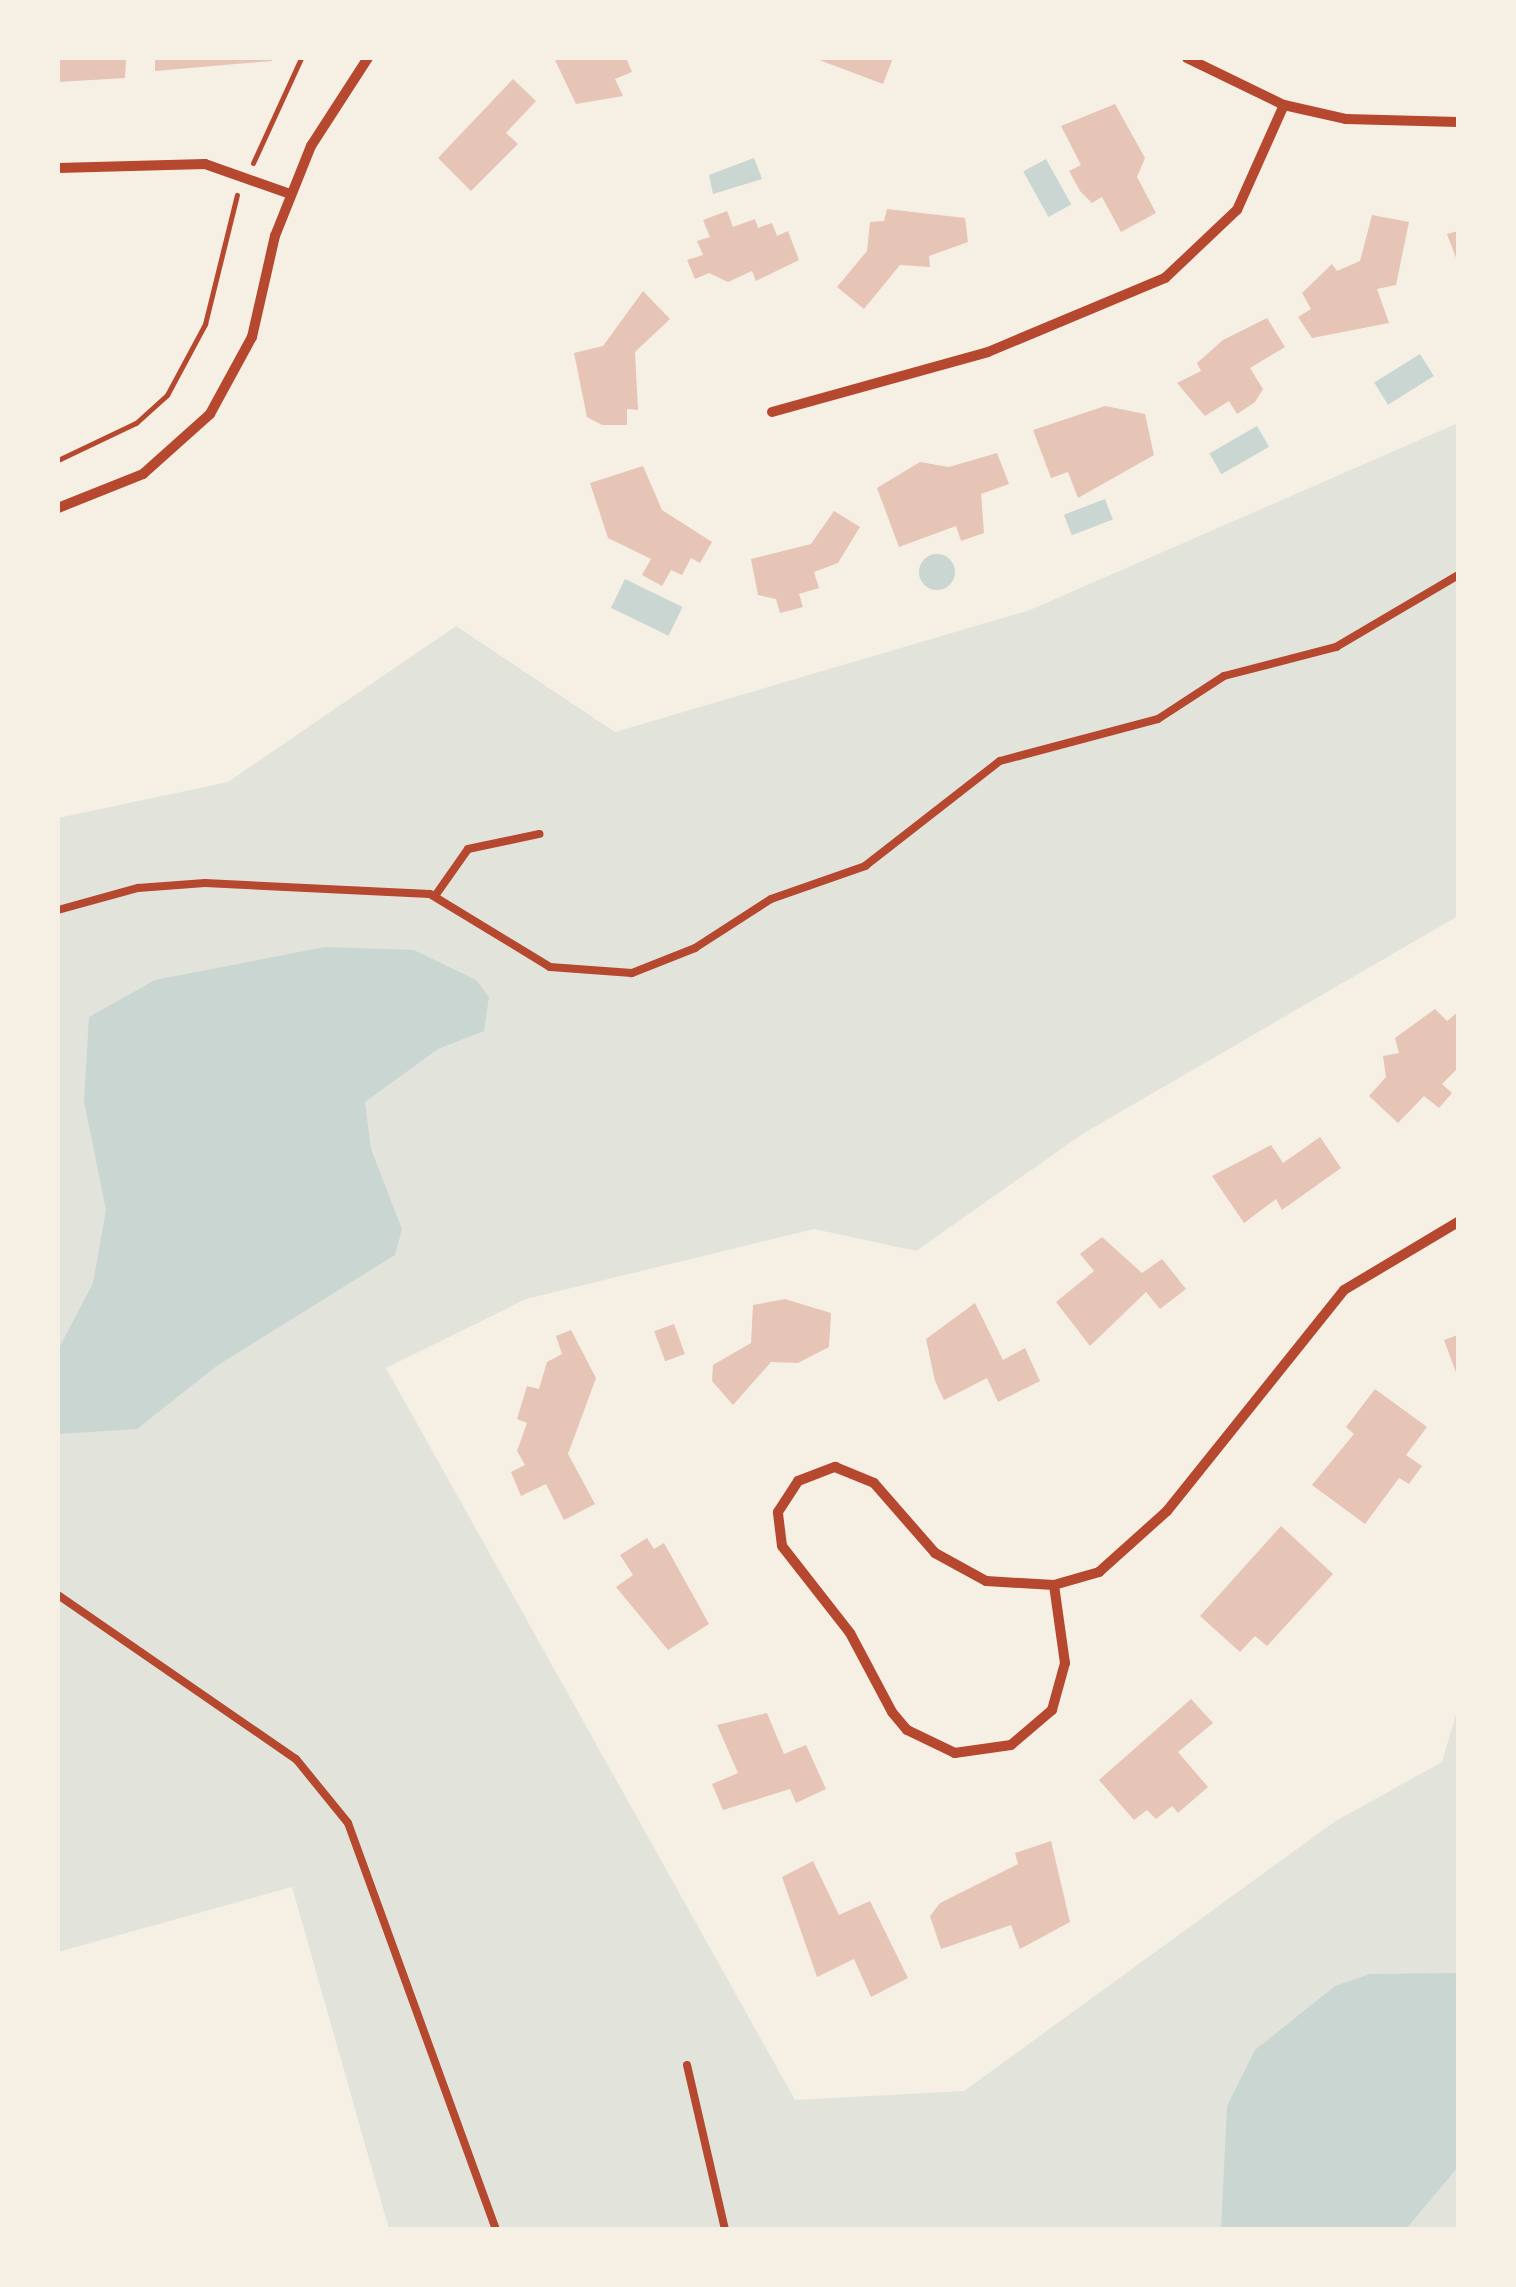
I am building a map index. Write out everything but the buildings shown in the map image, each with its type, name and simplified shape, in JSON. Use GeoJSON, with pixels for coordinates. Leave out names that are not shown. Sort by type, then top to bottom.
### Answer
{"type":"FeatureCollection","features":[{"type":"Feature","properties":{"kind":"street"},"geometry":{"type":"LineString","coordinates":[[58,508],[144,474],[210,414],[252,337],[290,194],[368,58]]}},
{"type":"Feature","properties":{"kind":"street"},"geometry":{"type":"LineString","coordinates":[[1187,58],[1284,105],[1346,119],[1458,122]]}},
{"type":"Feature","properties":{"kind":"street"},"geometry":{"type":"LineString","coordinates":[[772,412],[988,352],[1165,278],[1237,210],[1284,105]]}},
{"type":"Feature","properties":{"kind":"street"},"geometry":{"type":"LineString","coordinates":[[58,168],[192,162],[290,194]]}},
{"type":"Feature","properties":{"kind":"street"},"geometry":{"type":"LineString","coordinates":[[1054,1585],[1066,1664],[1052,1710],[1011,1745],[955,1752],[907,1730],[892,1712],[850,1633],[782,1546],[778,1512],[798,1481],[835,1467],[856,1472],[958,1569],[986,1581],[1054,1585],[1099,1572],[1146,1534],[1344,1290],[1458,1222]]}},
{"type":"Feature","properties":{"kind":"lane"},"geometry":{"type":"LineString","coordinates":[[58,910],[138,888],[205,884],[435,896],[560,970],[599,976],[648,968],[771,899],[865,866],[1000,761],[1158,719],[1224,676],[1336,647],[1458,574]]}},
{"type":"Feature","properties":{"kind":"lane"},"geometry":{"type":"LineString","coordinates":[[435,896],[468,850],[539,834]]}},
{"type":"Feature","properties":{"kind":"lane"},"geometry":{"type":"LineString","coordinates":[[58,1595],[296,1759],[348,1822],[496,2230]]}},
{"type":"Feature","properties":{"kind":"lane"},"geometry":{"type":"LineString","coordinates":[[687,2066],[725,2230]]}},
{"type":"Feature","properties":{"kind":"path"},"geometry":{"type":"LineString","coordinates":[[258,153],[301,58]]}},
{"type":"Feature","properties":{"kind":"path"},"geometry":{"type":"LineString","coordinates":[[58,460],[136,423],[167,395],[205,324],[233,203]]}},
{"type":"Feature","properties":{"kind":"shaded area"},"geometry":{"type":"Polygon","coordinates":[[[754,158],[762,179],[713,194],[709,175],[754,158]]]}},
{"type":"Feature","properties":{"kind":"shaded area"},"geometry":{"type":"Polygon","coordinates":[[[1046,159],[1071,204],[1048,217],[1023,172],[1046,159]]]}},
{"type":"Feature","properties":{"kind":"shaded area"},"geometry":{"type":"Polygon","coordinates":[[[1420,354],[1434,376],[1388,405],[1374,383],[1420,354]]]}},
{"type":"Feature","properties":{"kind":"shaded area"},"geometry":{"type":"Polygon","coordinates":[[[1458,423],[1458,916],[1084,1133],[916,1251],[814,1229],[526,1299],[386,1368],[795,2100],[964,2091],[1334,1822],[1442,1762],[1458,1707],[1458,2229],[389,2229],[292,1887],[58,1952],[58,818],[228,782],[456,626],[615,732],[1030,610],[1458,423]]]}},
{"type":"Feature","properties":{"kind":"shaded area"},"geometry":{"type":"Polygon","coordinates":[[[1257,426],[1269,447],[1221,474],[1209,454],[1257,426]]]}},
{"type":"Feature","properties":{"kind":"shaded area"},"geometry":{"type":"Polygon","coordinates":[[[1105,499],[1113,520],[1072,535],[1064,515],[1105,499]]]}},
{"type":"Feature","properties":{"kind":"shaded area"},"geometry":{"type":"Polygon","coordinates":[[[937,554],[950,559],[955,572],[950,585],[937,590],[924,585],[919,572],[924,559],[937,554]]]}},
{"type":"Feature","properties":{"kind":"shaded area"},"geometry":{"type":"Polygon","coordinates":[[[625,579],[683,607],[668,636],[611,608],[625,579]]]}},
{"type":"Feature","properties":{"kind":"shaded area"},"geometry":{"type":"Polygon","coordinates":[[[325,947],[414,950],[476,980],[489,997],[484,1031],[438,1049],[365,1102],[371,1149],[402,1229],[395,1255],[218,1365],[137,1429],[58,1434],[58,1350],[93,1283],[106,1210],[84,1101],[89,1017],[155,980],[325,947]]]}},
{"type":"Feature","properties":{"kind":"shaded area"},"geometry":{"type":"Polygon","coordinates":[[[1458,1973],[1458,2167],[1406,2229],[1221,2229],[1227,2106],[1255,2050],[1335,1986],[1370,1974],[1458,1973]]]}}]}
